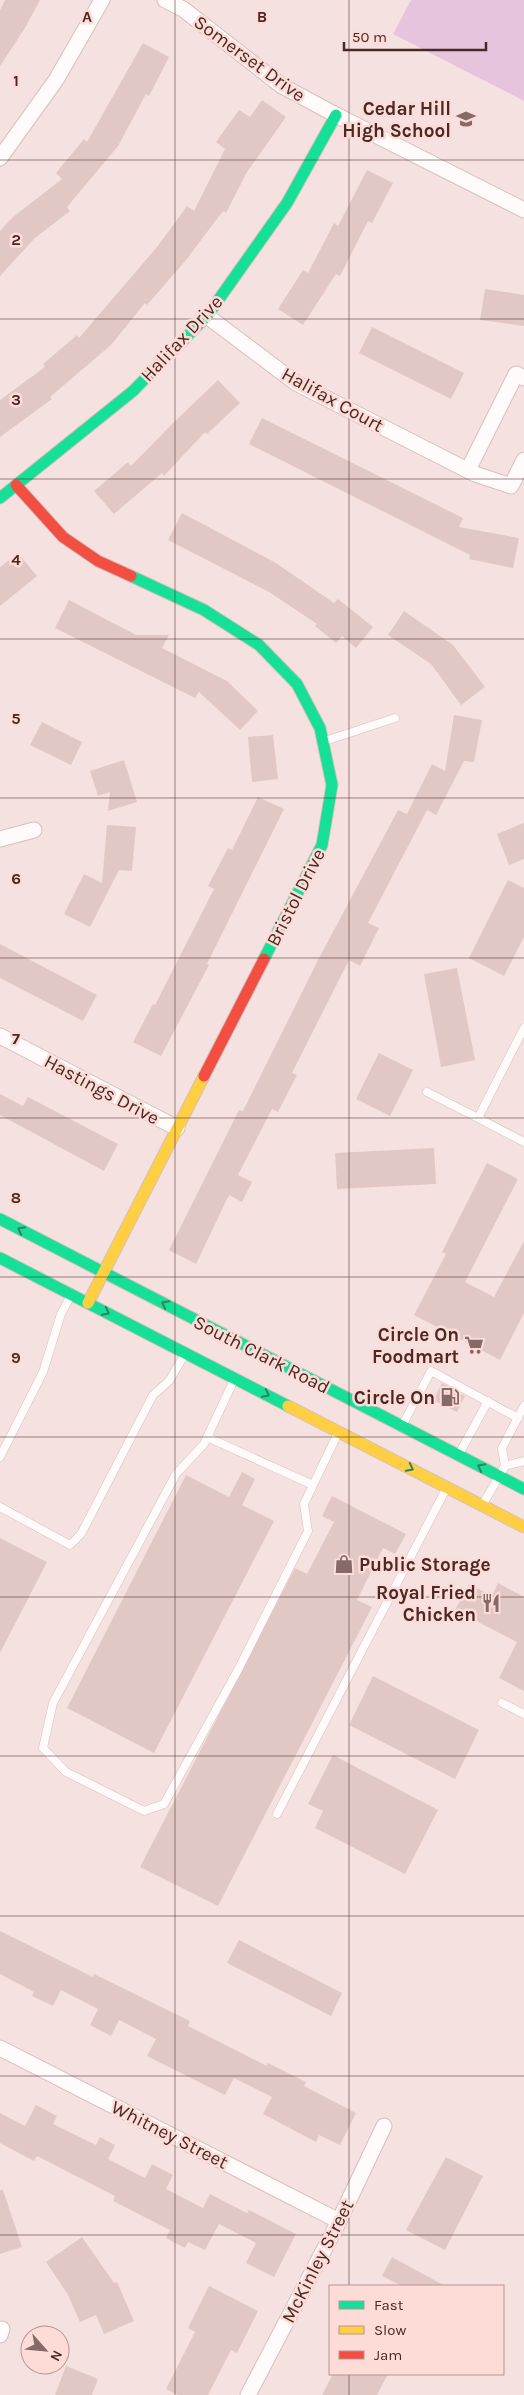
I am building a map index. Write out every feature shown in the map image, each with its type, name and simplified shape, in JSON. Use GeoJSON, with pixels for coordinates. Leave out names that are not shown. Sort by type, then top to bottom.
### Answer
{"type":"FeatureCollection","features":[{"type":"Feature","properties":{"kind":"street"},"geometry":{"type":"LineString","coordinates":[[0,158],[56,80],[102,0]]}},
{"type":"Feature","properties":{"kind":"street","name":"Somerset Drive"},"geometry":{"type":"LineString","coordinates":[[165,0],[183,9],[282,86],[524,210]]}},
{"type":"Feature","properties":{"kind":"street","name":"Halifax Drive"},"geometry":{"type":"LineString","coordinates":[[0,498],[133,390],[207,316],[287,203],[336,115]]}},
{"type":"Feature","properties":{"kind":"street","name":"Halifax Court"},"geometry":{"type":"LineString","coordinates":[[207,316],[296,383],[468,470],[511,486],[524,460]]}},
{"type":"Feature","properties":{"kind":"street"},"geometry":{"type":"LineString","coordinates":[[468,470],[516,374],[524,378]]}},
{"type":"Feature","properties":{"kind":"street","name":"Bristol Drive"},"geometry":{"type":"LineString","coordinates":[[16,485],[63,536],[98,561],[204,610],[259,646],[297,684],[320,728],[332,786],[322,845],[88,1302]]}},
{"type":"Feature","properties":{"kind":"street"},"geometry":{"type":"LineString","coordinates":[[0,839],[34,830]]}},
{"type":"Feature","properties":{"kind":"street","name":"Hastings Drive"},"geometry":{"type":"LineString","coordinates":[[0,1036],[177,1128]]}},
{"type":"Feature","properties":{"kind":"street","name":"South Clark Road"},"geometry":{"type":"LineString","coordinates":[[0,1220],[524,1489]]}},
{"type":"Feature","properties":{"kind":"street","name":"South Clark Road"},"geometry":{"type":"LineString","coordinates":[[0,1258],[524,1527]]}},
{"type":"Feature","properties":{"kind":"street","name":"Whitney Street"},"geometry":{"type":"LineString","coordinates":[[0,2048],[339,2221]]}},
{"type":"Feature","properties":{"kind":"street","name":"McKinley Street"},"geometry":{"type":"LineString","coordinates":[[248,2395],[339,2221],[384,2126]]}},
{"type":"Feature","properties":{"kind":"lane"},"geometry":{"type":"LineString","coordinates":[[323,742],[395,718]]}},
{"type":"Feature","properties":{"kind":"lane"},"geometry":{"type":"LineString","coordinates":[[478,1118],[524,1028]]}},
{"type":"Feature","properties":{"kind":"lane"},"geometry":{"type":"LineString","coordinates":[[427,1092],[524,1142]]}},
{"type":"Feature","properties":{"kind":"lane"},"geometry":{"type":"LineString","coordinates":[[0,1457],[43,1372],[61,1314],[72,1294]]}},
{"type":"Feature","properties":{"kind":"lane"},"geometry":{"type":"LineString","coordinates":[[0,1507],[70,1545],[81,1534],[153,1395],[169,1380],[186,1353]]}},
{"type":"Feature","properties":{"kind":"lane"},"geometry":{"type":"LineString","coordinates":[[402,1426],[431,1372],[518,1418]]}},
{"type":"Feature","properties":{"kind":"lane"},"geometry":{"type":"LineString","coordinates":[[235,1378],[204,1444],[176,1474],[53,1703],[43,1748],[66,1772],[144,1811],[164,1804],[240,1668],[308,1531],[304,1504],[339,1432]]}},
{"type":"Feature","properties":{"kind":"lane"},"geometry":{"type":"LineString","coordinates":[[459,1455],[488,1401]]}},
{"type":"Feature","properties":{"kind":"lane"},"geometry":{"type":"LineString","coordinates":[[482,1505],[505,1466],[502,1448],[524,1406]]}},
{"type":"Feature","properties":{"kind":"lane"},"geometry":{"type":"LineString","coordinates":[[207,1437],[313,1485]]}},
{"type":"Feature","properties":{"kind":"lane"},"geometry":{"type":"LineString","coordinates":[[505,1466],[524,1461]]}},
{"type":"Feature","properties":{"kind":"lane"},"geometry":{"type":"LineString","coordinates":[[277,1814],[447,1487]]}},
{"type":"Feature","properties":{"kind":"lane"},"geometry":{"type":"LineString","coordinates":[[502,1703],[524,1714]]}},
{"type":"Feature","properties":{"kind":"shaded area"},"geometry":{"type":"Polygon","coordinates":[[[411,0],[524,0],[524,101],[393,34],[411,0]]]}},
{"type":"Feature","properties":{"kind":"building"},"geometry":{"type":"Polygon","coordinates":[[[5,0],[40,0],[25,28],[0,66],[0,10],[5,0]]]}},
{"type":"Feature","properties":{"kind":"building"},"geometry":{"type":"Polygon","coordinates":[[[143,43],[169,57],[149,96],[146,94],[118,146],[67,207],[70,211],[35,238],[0,276],[0,231],[13,217],[62,179],[56,173],[84,139],[87,142],[143,43]]]}},
{"type":"Feature","properties":{"kind":"building"},"geometry":{"type":"Polygon","coordinates":[[[262,100],[286,117],[247,172],[226,213],[223,211],[186,260],[147,305],[145,303],[111,345],[50,397],[52,399],[0,437],[0,400],[45,367],[43,364],[77,335],[79,338],[157,247],[187,206],[194,211],[225,149],[216,142],[239,110],[250,117],[262,100]]]}},
{"type":"Feature","properties":{"kind":"building"},"geometry":{"type":"Polygon","coordinates":[[[367,170],[393,183],[372,223],[368,221],[340,276],[336,274],[303,325],[278,309],[303,270],[308,273],[334,223],[338,226],[367,170]]]}},
{"type":"Feature","properties":{"kind":"building"},"geometry":{"type":"Polygon","coordinates":[[[485,289],[524,295],[524,326],[480,320],[485,289]]]}},
{"type":"Feature","properties":{"kind":"building"},"geometry":{"type":"Polygon","coordinates":[[[372,327],[464,373],[451,399],[359,353],[372,327]]]}},
{"type":"Feature","properties":{"kind":"building"},"geometry":{"type":"Polygon","coordinates":[[[218,380],[240,403],[207,434],[205,432],[164,476],[162,473],[114,514],[94,491],[128,462],[131,466],[218,380]]]}},
{"type":"Feature","properties":{"kind":"building"},"geometry":{"type":"Polygon","coordinates":[[[262,418],[463,518],[459,527],[519,538],[513,568],[469,559],[470,555],[249,444],[262,418]]]}},
{"type":"Feature","properties":{"kind":"building"},"geometry":{"type":"Polygon","coordinates":[[[182,513],[276,563],[334,603],[338,599],[373,627],[356,648],[342,636],[336,643],[315,626],[317,624],[269,592],[168,540],[182,513]]]}},
{"type":"Feature","properties":{"kind":"building"},"geometry":{"type":"Polygon","coordinates":[[[18,553],[37,576],[0,606],[0,567],[18,553]]]}},
{"type":"Feature","properties":{"kind":"building"},"geometry":{"type":"Polygon","coordinates":[[[69,600],[136,635],[169,635],[162,648],[227,681],[258,711],[240,730],[199,692],[195,698],[55,628],[69,600]]]}},
{"type":"Feature","properties":{"kind":"building"},"geometry":{"type":"Polygon","coordinates":[[[404,611],[453,645],[485,687],[461,705],[431,664],[388,635],[404,611]]]}},
{"type":"Feature","properties":{"kind":"building"},"geometry":{"type":"Polygon","coordinates":[[[454,715],[482,720],[474,762],[464,761],[436,815],[427,810],[368,923],[379,928],[360,966],[349,960],[292,1073],[297,1075],[278,1112],[272,1109],[238,1175],[252,1182],[242,1202],[229,1195],[196,1264],[169,1250],[239,1110],[243,1111],[318,960],[398,810],[407,814],[432,764],[445,771],[454,715]]]}},
{"type":"Feature","properties":{"kind":"building"},"geometry":{"type":"Polygon","coordinates":[[[42,722],[82,742],[71,765],[30,745],[42,722]]]}},
{"type":"Feature","properties":{"kind":"building"},"geometry":{"type":"Polygon","coordinates":[[[273,735],[278,779],[252,782],[248,737],[273,735]]]}},
{"type":"Feature","properties":{"kind":"building"},"geometry":{"type":"Polygon","coordinates":[[[124,760],[137,802],[108,811],[110,792],[98,796],[90,771],[124,760]]]}},
{"type":"Feature","properties":{"kind":"building"},"geometry":{"type":"Polygon","coordinates":[[[258,797],[284,809],[207,964],[209,965],[161,1056],[133,1042],[153,1004],[155,1005],[214,889],[208,886],[228,848],[232,850],[258,797]]]}},
{"type":"Feature","properties":{"kind":"building"},"geometry":{"type":"Polygon","coordinates":[[[524,823],[524,859],[509,865],[497,834],[524,823]]]}},
{"type":"Feature","properties":{"kind":"building"},"geometry":{"type":"Polygon","coordinates":[[[107,825],[136,827],[132,871],[119,870],[90,927],[64,914],[84,874],[102,883],[107,825]]]}},
{"type":"Feature","properties":{"kind":"building"},"geometry":{"type":"Polygon","coordinates":[[[508,880],[524,888],[524,937],[504,976],[469,958],[508,880]]]}},
{"type":"Feature","properties":{"kind":"building"},"geometry":{"type":"Polygon","coordinates":[[[0,944],[97,995],[83,1021],[0,978],[0,944]]]}},
{"type":"Feature","properties":{"kind":"building"},"geometry":{"type":"Polygon","coordinates":[[[457,968],[475,1060],[441,1067],[424,974],[457,968]]]}},
{"type":"Feature","properties":{"kind":"building"},"geometry":{"type":"Polygon","coordinates":[[[379,1053],[413,1070],[390,1116],[356,1099],[379,1053]]]}},
{"type":"Feature","properties":{"kind":"building"},"geometry":{"type":"Polygon","coordinates":[[[0,1094],[23,1106],[28,1097],[118,1144],[104,1171],[0,1115],[0,1094]]]}},
{"type":"Feature","properties":{"kind":"building"},"geometry":{"type":"Polygon","coordinates":[[[434,1148],[436,1184],[337,1189],[335,1153],[434,1148]]]}},
{"type":"Feature","properties":{"kind":"building"},"geometry":{"type":"Polygon","coordinates":[[[487,1163],[518,1179],[465,1282],[494,1297],[524,1241],[524,1313],[500,1360],[414,1315],[446,1254],[442,1252],[487,1163]]]}},
{"type":"Feature","properties":{"kind":"building","name":"Circle On"},"geometry":{"type":"Polygon","coordinates":[[[442,1383],[465,1396],[457,1412],[433,1400],[442,1383]]]}},
{"type":"Feature","properties":{"kind":"building"},"geometry":{"type":"Polygon","coordinates":[[[242,1472],[255,1479],[242,1505],[274,1521],[154,1753],[67,1708],[186,1475],[229,1497],[242,1472]]]}},
{"type":"Feature","properties":{"kind":"building"},"geometry":{"type":"Polygon","coordinates":[[[332,1496],[406,1534],[395,1554],[383,1548],[357,1600],[372,1607],[218,1906],[140,1867],[295,1568],[307,1574],[334,1522],[322,1516],[332,1496]]]}},
{"type":"Feature","properties":{"kind":"building"},"geometry":{"type":"Polygon","coordinates":[[[0,1538],[47,1562],[0,1653],[0,1538]]]}},
{"type":"Feature","properties":{"kind":"building","name":"Royal Fried Chicken"},"geometry":{"type":"Polygon","coordinates":[[[498,1583],[524,1597],[524,1691],[499,1678],[517,1642],[455,1610],[469,1584],[492,1596],[498,1583]]]}},
{"type":"Feature","properties":{"kind":"building"},"geometry":{"type":"Polygon","coordinates":[[[373,1676],[479,1730],[455,1779],[349,1725],[373,1676]]]}},
{"type":"Feature","properties":{"kind":"building"},"geometry":{"type":"Polygon","coordinates":[[[333,1755],[438,1810],[405,1874],[315,1828],[323,1811],[308,1804],[333,1755]]]}},
{"type":"Feature","properties":{"kind":"building"},"geometry":{"type":"Polygon","coordinates":[[[0,1931],[93,1977],[94,1974],[190,2021],[188,2026],[267,2066],[268,2063],[306,2082],[304,2086],[356,2113],[340,2145],[319,2135],[316,2142],[263,2114],[272,2097],[234,2078],[225,2095],[147,2056],[156,2039],[119,2020],[111,2036],[90,2025],[98,2009],[61,1990],[53,2006],[32,1996],[34,1992],[0,1974],[0,1931]]]}},
{"type":"Feature","properties":{"kind":"building"},"geometry":{"type":"Polygon","coordinates":[[[239,1940],[342,1993],[331,2016],[227,1963],[239,1940]]]}},
{"type":"Feature","properties":{"kind":"building"},"geometry":{"type":"Polygon","coordinates":[[[36,2105],[57,2116],[53,2124],[96,2145],[100,2137],[115,2145],[108,2159],[145,2178],[152,2164],[173,2175],[166,2189],[203,2208],[210,2194],[247,2213],[249,2210],[296,2234],[274,2277],[246,2263],[256,2243],[219,2224],[205,2250],[188,2242],[185,2248],[166,2238],[170,2230],[113,2201],[115,2196],[37,2156],[34,2161],[0,2143],[0,2113],[25,2126],[36,2105]]]}},
{"type":"Feature","properties":{"kind":"building"},"geometry":{"type":"Polygon","coordinates":[[[446,2157],[483,2176],[445,2250],[406,2230],[446,2157]]]}},
{"type":"Feature","properties":{"kind":"building"},"geometry":{"type":"Polygon","coordinates":[[[0,2190],[3,2190],[22,2247],[0,2254],[0,2190]]]}},
{"type":"Feature","properties":{"kind":"building"},"geometry":{"type":"Polygon","coordinates":[[[82,2237],[114,2283],[117,2282],[134,2321],[104,2334],[96,2315],[80,2322],[67,2293],[46,2262],[82,2237]]]}},
{"type":"Feature","properties":{"kind":"building"},"geometry":{"type":"Polygon","coordinates":[[[392,2257],[443,2285],[400,2285],[382,2276],[392,2257]]]}},
{"type":"Feature","properties":{"kind":"building"},"geometry":{"type":"Polygon","coordinates":[[[209,2286],[258,2311],[237,2353],[231,2350],[208,2395],[178,2395],[166,2389],[195,2332],[188,2328],[209,2286]]]}},
{"type":"Feature","properties":{"kind":"building"},"geometry":{"type":"Polygon","coordinates":[[[70,2368],[98,2379],[92,2395],[55,2395],[63,2375],[70,2375],[70,2368]]]}},
{"type":"Feature","properties":{"kind":"building"},"geometry":{"type":"Polygon","coordinates":[[[332,2375],[387,2375],[377,2395],[322,2395],[332,2375]]]}},
{"type":"Feature","properties":{"kind":"traffic: fast"},"geometry":{"type":"LineString","coordinates":[[0,498],[133,391],[207,316],[287,203],[336,115]]}},
{"type":"Feature","properties":{"kind":"traffic: fast"},"geometry":{"type":"LineString","coordinates":[[131,576],[204,610],[259,645],[297,684],[320,728],[332,785],[322,845],[264,959]]}},
{"type":"Feature","properties":{"kind":"traffic: fast"},"geometry":{"type":"LineString","coordinates":[[0,1219],[524,1489]]}},
{"type":"Feature","properties":{"kind":"traffic: fast"},"geometry":{"type":"LineString","coordinates":[[0,1258],[288,1406]]}},
{"type":"Feature","properties":{"kind":"traffic: slow"},"geometry":{"type":"LineString","coordinates":[[88,1303],[204,1076]]}},
{"type":"Feature","properties":{"kind":"traffic: slow"},"geometry":{"type":"LineString","coordinates":[[288,1406],[524,1527]]}},
{"type":"Feature","properties":{"kind":"traffic: jam"},"geometry":{"type":"LineString","coordinates":[[16,485],[63,537],[98,561],[131,576]]}},
{"type":"Feature","properties":{"kind":"traffic: jam"},"geometry":{"type":"LineString","coordinates":[[204,1076],[264,959]]}},
{"type":"Feature","properties":{"kind":"place","name":"Cedar Hill High School"},"geometry":{"type":"Point","coordinates":[466,119]}},
{"type":"Feature","properties":{"kind":"place","name":"Circle On Foodmart"},"geometry":{"type":"Point","coordinates":[474,1345]}},
{"type":"Feature","properties":{"kind":"place","name":"Circle On"},"geometry":{"type":"Point","coordinates":[450,1397]}},
{"type":"Feature","properties":{"kind":"place","name":"Public Storage"},"geometry":{"type":"Point","coordinates":[344,1564]}},
{"type":"Feature","properties":{"kind":"place","name":"Royal Fried Chicken"},"geometry":{"type":"Point","coordinates":[491,1603]}}]}
